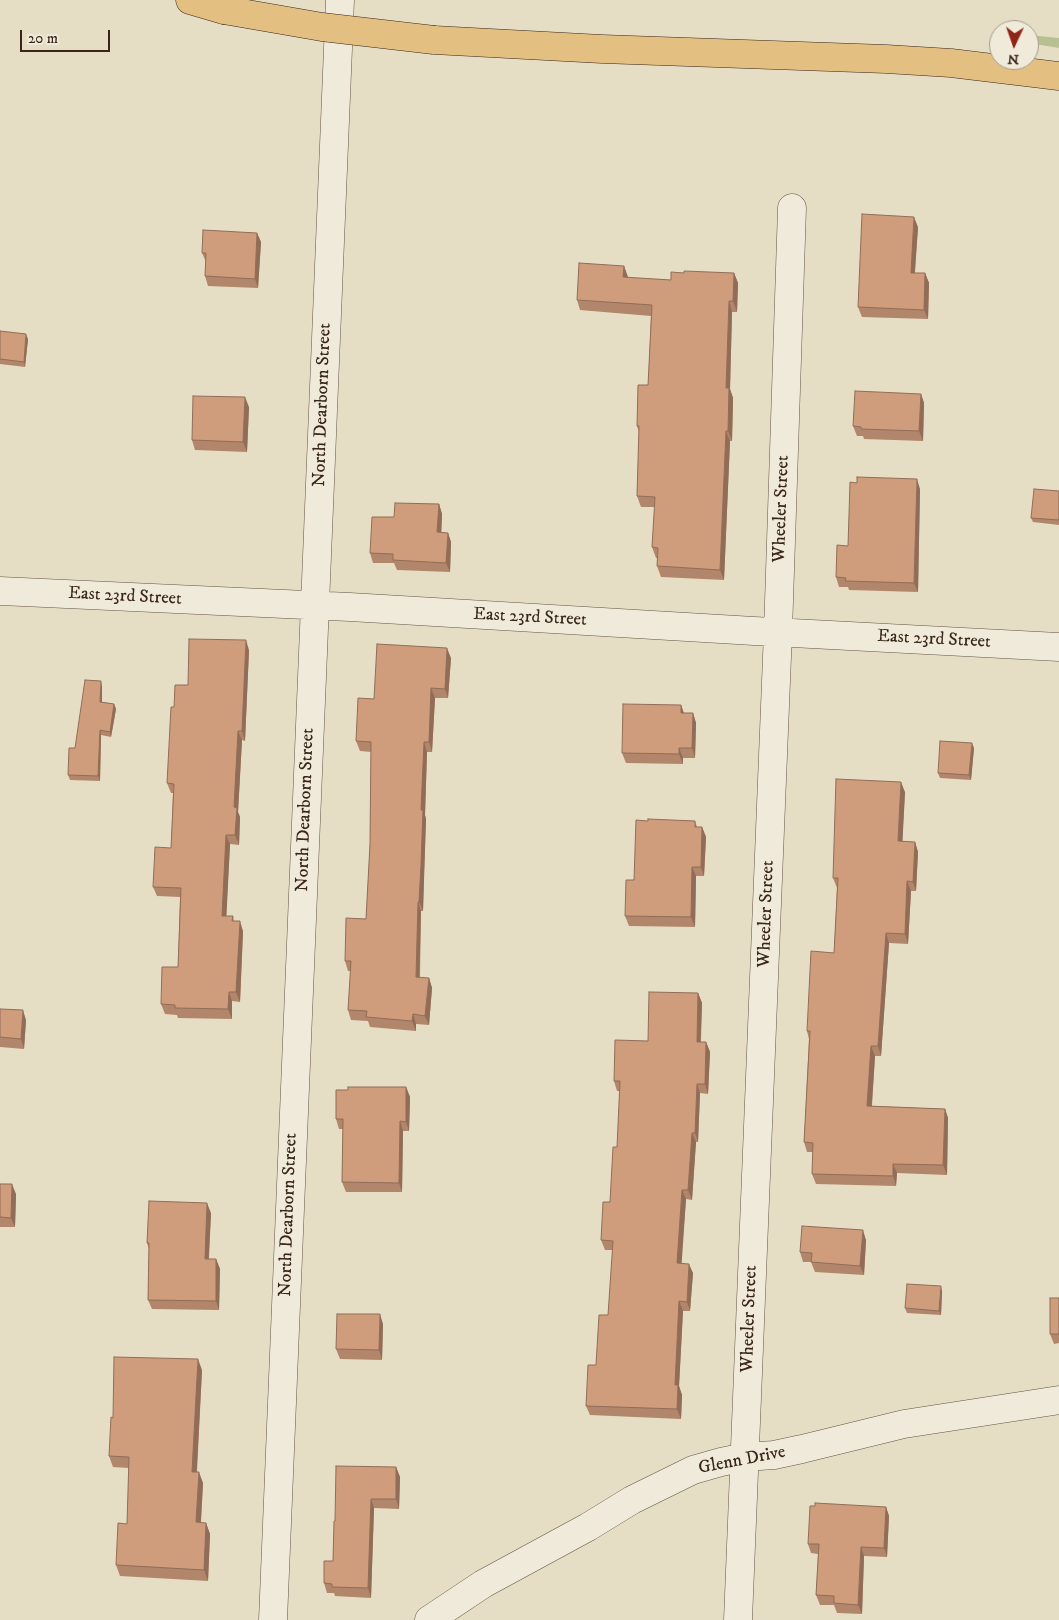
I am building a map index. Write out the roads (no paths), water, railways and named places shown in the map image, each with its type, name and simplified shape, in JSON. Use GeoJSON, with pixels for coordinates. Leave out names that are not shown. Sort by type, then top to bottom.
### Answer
{"type":"FeatureCollection","features":[{"type":"Feature","properties":{"kind":"highway"},"geometry":{"type":"LineString","coordinates":[[190,0],[224,10],[322,27],[434,40],[602,49],[896,60],[970,65],[1059,76]]}},
{"type":"Feature","properties":{"kind":"street","name":"North Dearborn Street"},"geometry":{"type":"LineString","coordinates":[[273,1620],[340,0]]}},
{"type":"Feature","properties":{"kind":"street","name":"Wheeler Street"},"geometry":{"type":"LineString","coordinates":[[738,1620],[778,632],[792,208]]}},
{"type":"Feature","properties":{"kind":"street","name":"East 23rd Street"},"geometry":{"type":"LineString","coordinates":[[0,591],[314,606],[1059,647]]}},
{"type":"Feature","properties":{"kind":"street","name":"Glenn Drive"},"geometry":{"type":"LineString","coordinates":[[429,1620],[484,1584],[588,1527],[632,1500],[693,1470],[744,1457],[774,1455],[802,1450],[904,1424],[1059,1400]]}}]}
